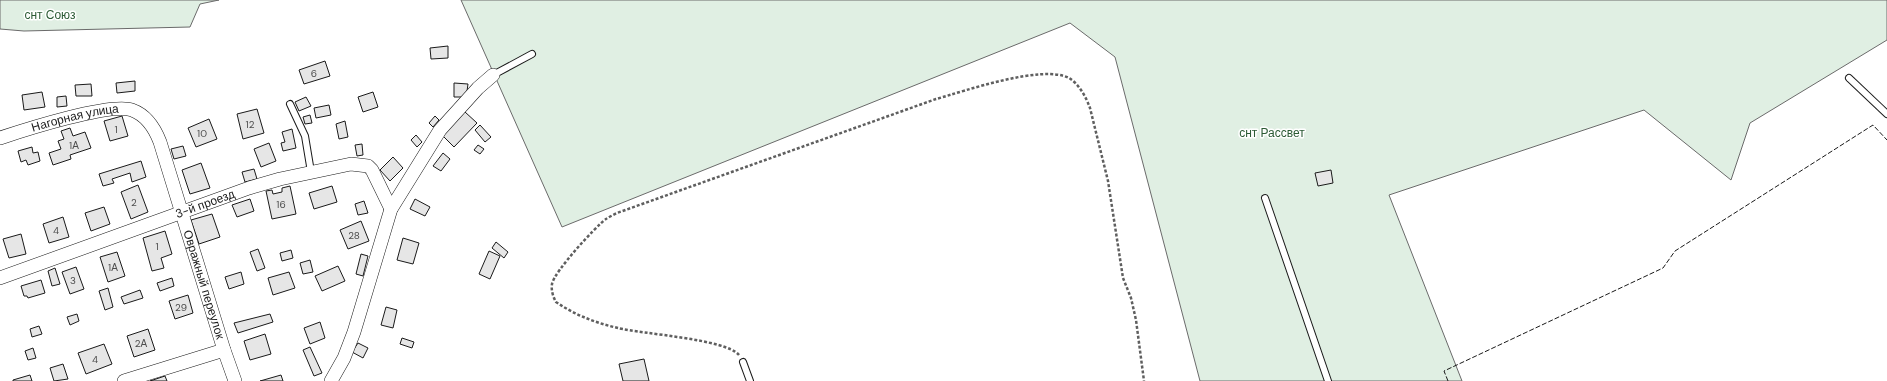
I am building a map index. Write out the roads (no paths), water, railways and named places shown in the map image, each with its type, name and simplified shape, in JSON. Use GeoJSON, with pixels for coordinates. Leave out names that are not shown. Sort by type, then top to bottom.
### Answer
{"type":"FeatureCollection","features":[{"type":"Feature","properties":{"kind":"street"},"geometry":{"type":"LineString","coordinates":[[331,381],[344,358],[354,332],[391,209],[440,130],[478,88],[492,75]]}},
{"type":"Feature","properties":{"kind":"street","name":"Нагорная улица"},"geometry":{"type":"LineString","coordinates":[[0,138],[26,129],[89,113],[118,109],[134,110],[148,121]]}},
{"type":"Feature","properties":{"kind":"street","name":"Овражный переулок"},"geometry":{"type":"LineString","coordinates":[[148,121],[155,130],[160,142],[181,213],[235,381]]}},
{"type":"Feature","properties":{"kind":"street","name":"3-й проезд"},"geometry":{"type":"LineString","coordinates":[[0,278],[250,188],[311,172],[351,164],[368,166],[375,175],[391,209]]}},
{"type":"Feature","properties":{"kind":"street"},"geometry":{"type":"LineString","coordinates":[[124,381],[224,350]]}},
{"type":"Feature","properties":{"kind":"lane"},"geometry":{"type":"LineString","coordinates":[[492,75],[532,54]]}},
{"type":"Feature","properties":{"kind":"lane"},"geometry":{"type":"LineString","coordinates":[[1849,78],[1887,114]]}},
{"type":"Feature","properties":{"kind":"lane"},"geometry":{"type":"LineString","coordinates":[[290,104],[304,136],[311,172]]}},
{"type":"Feature","properties":{"kind":"lane"},"geometry":{"type":"LineString","coordinates":[[1265,198],[1328,381]]}},
{"type":"Feature","properties":{"kind":"lane"},"geometry":{"type":"LineString","coordinates":[[743,362],[750,381]]}},
{"type":"Feature","properties":{"kind":"park label","name":"снт Союз"},"geometry":{"type":"Point","coordinates":[50,15]}},
{"type":"Feature","properties":{"kind":"park label","name":"снт Рассвет"},"geometry":{"type":"Point","coordinates":[1272,133]}}]}
